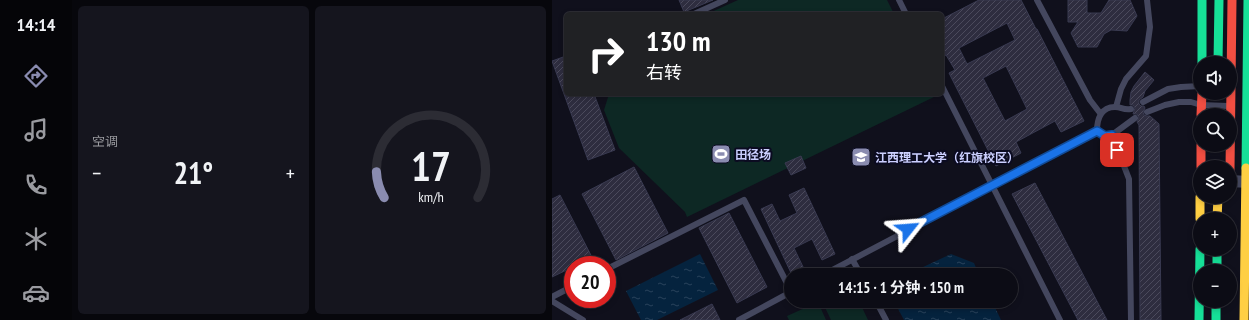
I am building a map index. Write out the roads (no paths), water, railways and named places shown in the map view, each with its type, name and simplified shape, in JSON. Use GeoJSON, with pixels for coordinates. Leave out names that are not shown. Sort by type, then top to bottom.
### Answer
{"type":"FeatureCollection","features":[{"type":"Feature","properties":{"kind":"main road"},"geometry":{"type":"LineString","coordinates":[[1202,0],[1202,56]]}},
{"type":"Feature","properties":{"kind":"main road"},"geometry":{"type":"LineString","coordinates":[[1218,56],[1219,0]]}},
{"type":"Feature","properties":{"kind":"main road"},"geometry":{"type":"LineString","coordinates":[[1231,56],[1232,0]]}},
{"type":"Feature","properties":{"kind":"main road"},"geometry":{"type":"LineString","coordinates":[[1244,320],[1248,182],[1248,0]]}},
{"type":"Feature","properties":{"kind":"main road"},"geometry":{"type":"LineString","coordinates":[[1201,100],[1201,105]]}},
{"type":"Feature","properties":{"kind":"main road"},"geometry":{"type":"LineString","coordinates":[[1230,160],[1231,100]]}},
{"type":"Feature","properties":{"kind":"main road"},"geometry":{"type":"LineString","coordinates":[[1199,320],[1200,256]]}},
{"type":"Feature","properties":{"kind":"main road"},"geometry":{"type":"LineString","coordinates":[[1216,308],[1216,320]]}},
{"type":"Feature","properties":{"kind":"street"},"geometry":{"type":"LineString","coordinates":[[1237,182],[1248,182]]}},
{"type":"Feature","properties":{"kind":"lane"},"geometry":{"type":"LineString","coordinates":[[698,12],[725,0]]}},
{"type":"Feature","properties":{"kind":"lane"},"geometry":{"type":"LineString","coordinates":[[899,0],[905,12]]}},
{"type":"Feature","properties":{"kind":"lane"},"geometry":{"type":"LineString","coordinates":[[1037,0],[1090,100],[1100,113]]}},
{"type":"Feature","properties":{"kind":"lane"},"geometry":{"type":"LineString","coordinates":[[1116,107],[1121,89],[1126,79],[1146,56],[1150,27],[1147,0]]}},
{"type":"Feature","properties":{"kind":"lane"},"geometry":{"type":"LineString","coordinates":[[1232,11],[1249,11]]}},
{"type":"Feature","properties":{"kind":"lane"},"geometry":{"type":"LineString","coordinates":[[1143,102],[1168,89],[1193,86]]}},
{"type":"Feature","properties":{"kind":"lane"},"geometry":{"type":"LineString","coordinates":[[944,90],[1060,320]]}},
{"type":"Feature","properties":{"kind":"lane"},"geometry":{"type":"LineString","coordinates":[[1147,112],[1165,105],[1179,102],[1191,102],[1218,107],[1231,107]]}},
{"type":"Feature","properties":{"kind":"lane"},"geometry":{"type":"LineString","coordinates":[[1097,131],[1097,122],[1100,113],[1116,107],[1124,110],[1131,108]]}},
{"type":"Feature","properties":{"kind":"lane"},"geometry":{"type":"LineString","coordinates":[[1097,131],[1105,136],[1112,135],[1135,118]]}},
{"type":"Feature","properties":{"kind":"lane"},"geometry":{"type":"LineString","coordinates":[[835,268],[1097,131]]}},
{"type":"Feature","properties":{"kind":"lane"},"geometry":{"type":"LineString","coordinates":[[1112,135],[1129,179],[1131,320]]}},
{"type":"Feature","properties":{"kind":"lane"},"geometry":{"type":"LineString","coordinates":[[616,264],[744,200],[784,278]]}},
{"type":"Feature","properties":{"kind":"lane"},"geometry":{"type":"LineString","coordinates":[[852,259],[857,268]]}},
{"type":"Feature","properties":{"kind":"lane"},"geometry":{"type":"LineString","coordinates":[[552,297],[564,291]]}},
{"type":"Feature","properties":{"kind":"lane"},"geometry":{"type":"LineString","coordinates":[[739,320],[784,296]]}},
{"type":"Feature","properties":{"kind":"lane"},"geometry":{"type":"LineString","coordinates":[[552,301],[583,320]]}},
{"type":"Feature","properties":{"kind":"lane"},"geometry":{"type":"LineString","coordinates":[[880,308],[886,320]]}},
{"type":"Feature","properties":{"kind":"water"},"geometry":{"type":"Polygon","coordinates":[[[700,254],[718,290],[657,320],[641,320],[626,291],[700,254]]]}},
{"type":"Feature","properties":{"kind":"water"},"geometry":{"type":"Polygon","coordinates":[[[951,254],[974,263],[976,268],[921,268],[951,254]]]}},
{"type":"Feature","properties":{"kind":"water"},"geometry":{"type":"Polygon","coordinates":[[[898,308],[995,308],[1001,320],[904,320],[898,308]]]}},
{"type":"Feature","properties":{"kind":"place","name":"田径场"},"geometry":{"type":"Point","coordinates":[721,154]}},
{"type":"Feature","properties":{"kind":"place","name":"江西理工大学（红旗校区）"},"geometry":{"type":"Point","coordinates":[861,157]}}]}
